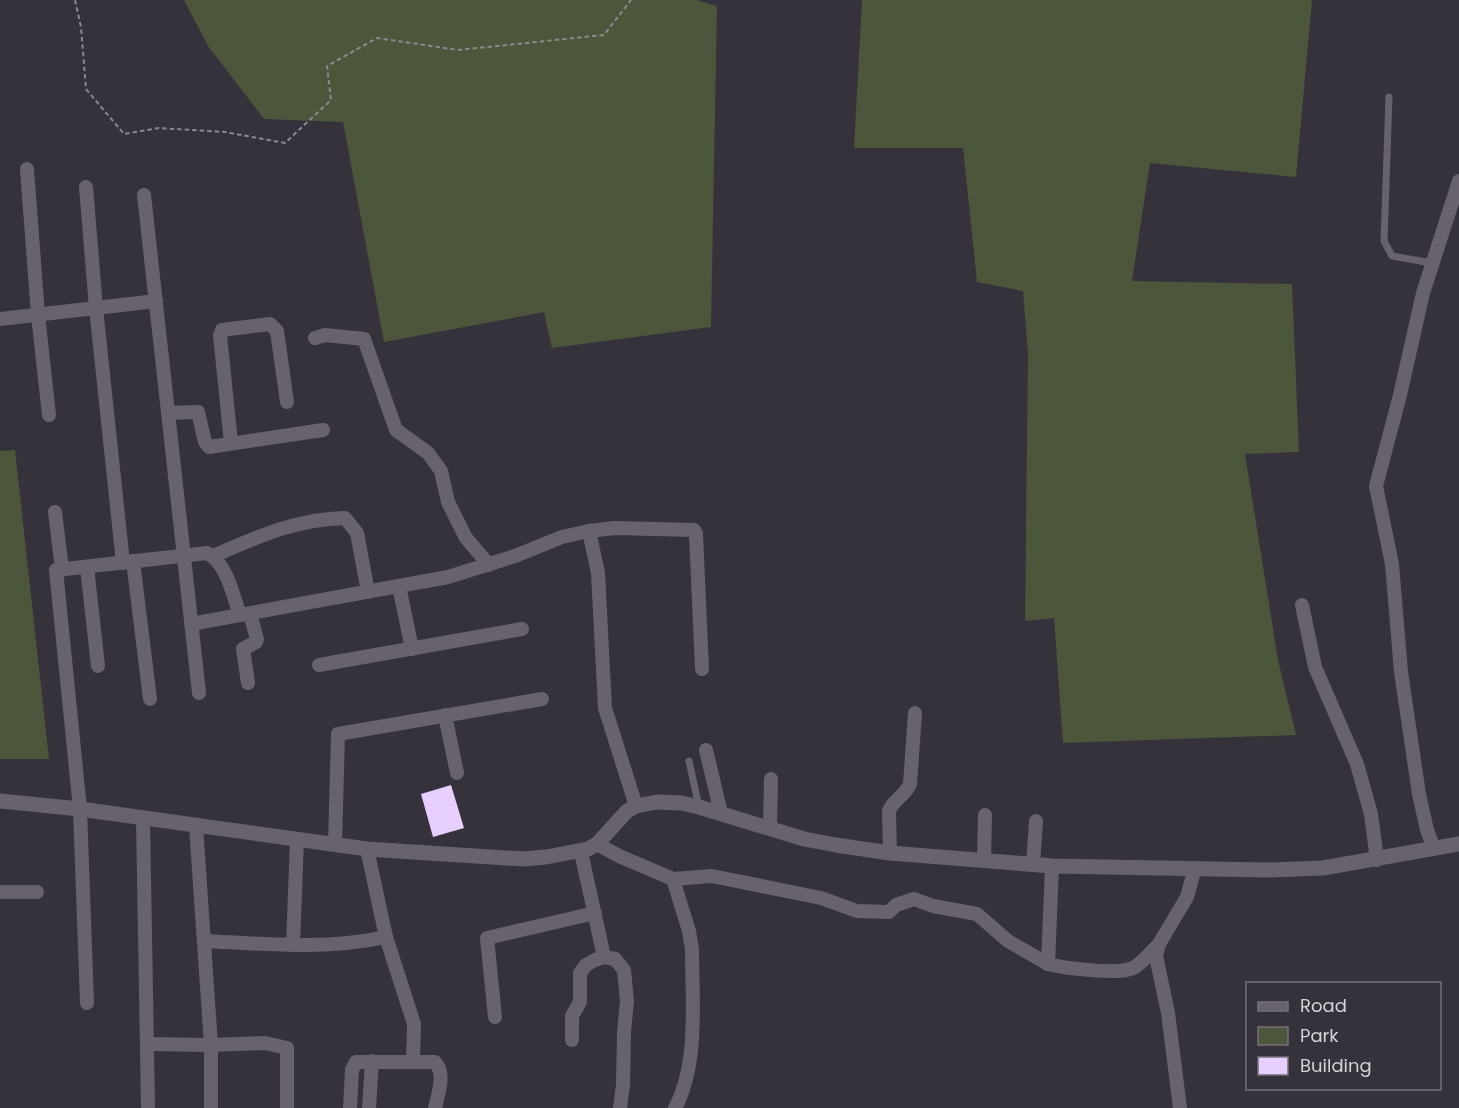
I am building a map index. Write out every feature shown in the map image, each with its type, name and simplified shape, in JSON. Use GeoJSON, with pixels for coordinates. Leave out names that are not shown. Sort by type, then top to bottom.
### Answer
{"type":"FeatureCollection","features":[{"type":"Feature","properties":{"kind":"street"},"geometry":{"type":"LineString","coordinates":[[27,169],[38,315],[49,415]]}},
{"type":"Feature","properties":{"kind":"street"},"geometry":{"type":"LineString","coordinates":[[1434,849],[1419,794],[1401,672],[1392,564],[1376,486],[1432,263],[1459,181]]}},
{"type":"Feature","properties":{"kind":"street"},"geometry":{"type":"LineString","coordinates":[[86,187],[96,308],[128,562],[150,699]]}},
{"type":"Feature","properties":{"kind":"street"},"geometry":{"type":"LineString","coordinates":[[144,195],[199,693]]}},
{"type":"Feature","properties":{"kind":"street"},"geometry":{"type":"LineString","coordinates":[[0,319],[156,301]]}},
{"type":"Feature","properties":{"kind":"street"},"geometry":{"type":"LineString","coordinates":[[231,443],[220,335],[222,330],[270,324],[275,327],[287,402]]}},
{"type":"Feature","properties":{"kind":"street"},"geometry":{"type":"LineString","coordinates":[[315,338],[325,335],[364,339],[396,430],[428,453],[441,471],[448,502],[466,538],[489,565]]}},
{"type":"Feature","properties":{"kind":"street"},"geometry":{"type":"LineString","coordinates":[[168,413],[195,411],[200,416],[209,447],[323,430]]}},
{"type":"Feature","properties":{"kind":"street"},"geometry":{"type":"LineString","coordinates":[[55,512],[62,569]]}},
{"type":"Feature","properties":{"kind":"street"},"geometry":{"type":"LineString","coordinates":[[213,556],[276,529],[324,519],[345,518],[357,534],[368,592]]}},
{"type":"Feature","properties":{"kind":"street"},"geometry":{"type":"LineString","coordinates":[[192,624],[448,577],[489,565],[553,540],[589,531],[615,528],[695,531],[702,669]]}},
{"type":"Feature","properties":{"kind":"street"},"geometry":{"type":"LineString","coordinates":[[589,531],[598,573],[604,708],[636,806]]}},
{"type":"Feature","properties":{"kind":"street"},"geometry":{"type":"LineString","coordinates":[[87,1003],[80,809],[56,570],[202,553],[213,556],[220,564],[257,639],[256,642],[243,649],[248,684]]}},
{"type":"Feature","properties":{"kind":"street"},"geometry":{"type":"LineString","coordinates":[[87,567],[98,666]]}},
{"type":"Feature","properties":{"kind":"street"},"geometry":{"type":"LineString","coordinates":[[399,586],[412,649]]}},
{"type":"Feature","properties":{"kind":"street"},"geometry":{"type":"LineString","coordinates":[[1302,605],[1315,667],[1358,764],[1371,814],[1377,860]]}},
{"type":"Feature","properties":{"kind":"street"},"geometry":{"type":"LineString","coordinates":[[319,665],[522,629]]}},
{"type":"Feature","properties":{"kind":"street"},"geometry":{"type":"LineString","coordinates":[[335,845],[338,734],[542,699]]}},
{"type":"Feature","properties":{"kind":"street"},"geometry":{"type":"LineString","coordinates":[[890,853],[889,811],[891,805],[907,792],[910,784],[915,712]]}},
{"type":"Feature","properties":{"kind":"street"},"geometry":{"type":"LineString","coordinates":[[445,716],[457,773]]}},
{"type":"Feature","properties":{"kind":"street"},"geometry":{"type":"LineString","coordinates":[[706,750],[722,813]]}},
{"type":"Feature","properties":{"kind":"street"},"geometry":{"type":"LineString","coordinates":[[770,828],[771,779]]}},
{"type":"Feature","properties":{"kind":"street"},"geometry":{"type":"LineString","coordinates":[[0,801],[80,809],[367,849],[523,859],[581,852],[597,844],[620,817],[636,806],[669,802],[722,813],[820,842],[890,853],[1033,865],[1323,868],[1459,844]]}},
{"type":"Feature","properties":{"kind":"street"},"geometry":{"type":"LineString","coordinates":[[984,861],[985,816]]}},
{"type":"Feature","properties":{"kind":"street"},"geometry":{"type":"LineString","coordinates":[[143,819],[148,1108]]}},
{"type":"Feature","properties":{"kind":"street"},"geometry":{"type":"LineString","coordinates":[[1033,865],[1036,821]]}},
{"type":"Feature","properties":{"kind":"street"},"geometry":{"type":"LineString","coordinates":[[196,826],[211,1045],[211,1108]]}},
{"type":"Feature","properties":{"kind":"street"},"geometry":{"type":"LineString","coordinates":[[293,945],[297,840]]}},
{"type":"Feature","properties":{"kind":"street"},"geometry":{"type":"LineString","coordinates":[[597,844],[673,879],[712,876],[821,898],[857,911],[888,912],[896,905],[914,899],[933,906],[977,914],[1008,941],[1048,964],[1109,971],[1134,968],[1159,944],[1187,897],[1195,868]]}},
{"type":"Feature","properties":{"kind":"street"},"geometry":{"type":"LineString","coordinates":[[367,849],[386,937],[414,1024],[413,1061]]}},
{"type":"Feature","properties":{"kind":"street"},"geometry":{"type":"LineString","coordinates":[[581,852],[604,957]]}},
{"type":"Feature","properties":{"kind":"street"},"geometry":{"type":"LineString","coordinates":[[1048,964],[1052,866]]}},
{"type":"Feature","properties":{"kind":"street"},"geometry":{"type":"LineString","coordinates":[[673,879],[689,931],[692,959],[689,1068],[682,1095],[675,1108]]}},
{"type":"Feature","properties":{"kind":"street"},"geometry":{"type":"LineString","coordinates":[[0,892],[37,892]]}},
{"type":"Feature","properties":{"kind":"street"},"geometry":{"type":"LineString","coordinates":[[495,1017],[487,938],[595,913]]}},
{"type":"Feature","properties":{"kind":"street"},"geometry":{"type":"LineString","coordinates":[[205,941],[293,945],[356,944],[386,937]]}},
{"type":"Feature","properties":{"kind":"street"},"geometry":{"type":"LineString","coordinates":[[1159,944],[1156,956],[1168,1013],[1180,1108]]}},
{"type":"Feature","properties":{"kind":"street"},"geometry":{"type":"LineString","coordinates":[[572,1040],[572,1016],[580,1002],[580,973],[586,965],[604,957],[615,958],[624,970],[626,982],[623,1085],[620,1108]]}},
{"type":"Feature","properties":{"kind":"street"},"geometry":{"type":"LineString","coordinates":[[147,1044],[265,1043],[287,1048],[287,1108]]}},
{"type":"Feature","properties":{"kind":"street"},"geometry":{"type":"LineString","coordinates":[[369,1108],[372,1061]]}},
{"type":"Feature","properties":{"kind":"street"},"geometry":{"type":"LineString","coordinates":[[350,1108],[353,1064],[372,1061],[413,1061],[435,1062],[440,1067],[441,1074],[435,1108]]}},
{"type":"Feature","properties":{"kind":"lane"},"geometry":{"type":"LineString","coordinates":[[1389,97],[1384,241],[1392,256],[1432,263]]}},
{"type":"Feature","properties":{"kind":"lane"},"geometry":{"type":"LineString","coordinates":[[689,761],[699,807]]}},
{"type":"Feature","properties":{"kind":"path"},"geometry":{"type":"LineString","coordinates":[[75,0],[81,27],[86,89],[124,134],[159,128],[225,132],[285,142],[331,100],[327,66],[377,38],[458,50],[604,35],[631,0]]}},
{"type":"Feature","properties":{"kind":"green space"},"geometry":{"type":"Polygon","coordinates":[[[184,0],[697,0],[717,6],[711,327],[552,348],[544,312],[384,342],[343,122],[264,119],[208,46],[184,0]]]}},
{"type":"Feature","properties":{"kind":"green space"},"geometry":{"type":"Polygon","coordinates":[[[862,0],[1312,0],[1296,177],[1150,163],[1132,281],[1292,284],[1299,452],[1245,454],[1278,660],[1296,735],[1063,743],[1054,618],[1025,621],[1028,353],[1023,291],[977,282],[963,148],[854,148],[862,0]]]}},
{"type":"Feature","properties":{"kind":"green space"},"geometry":{"type":"Polygon","coordinates":[[[15,450],[49,759],[0,759],[0,451],[15,450]]]}},
{"type":"Feature","properties":{"kind":"building"},"geometry":{"type":"Polygon","coordinates":[[[451,785],[464,828],[433,837],[421,794],[451,785]]]}}]}
